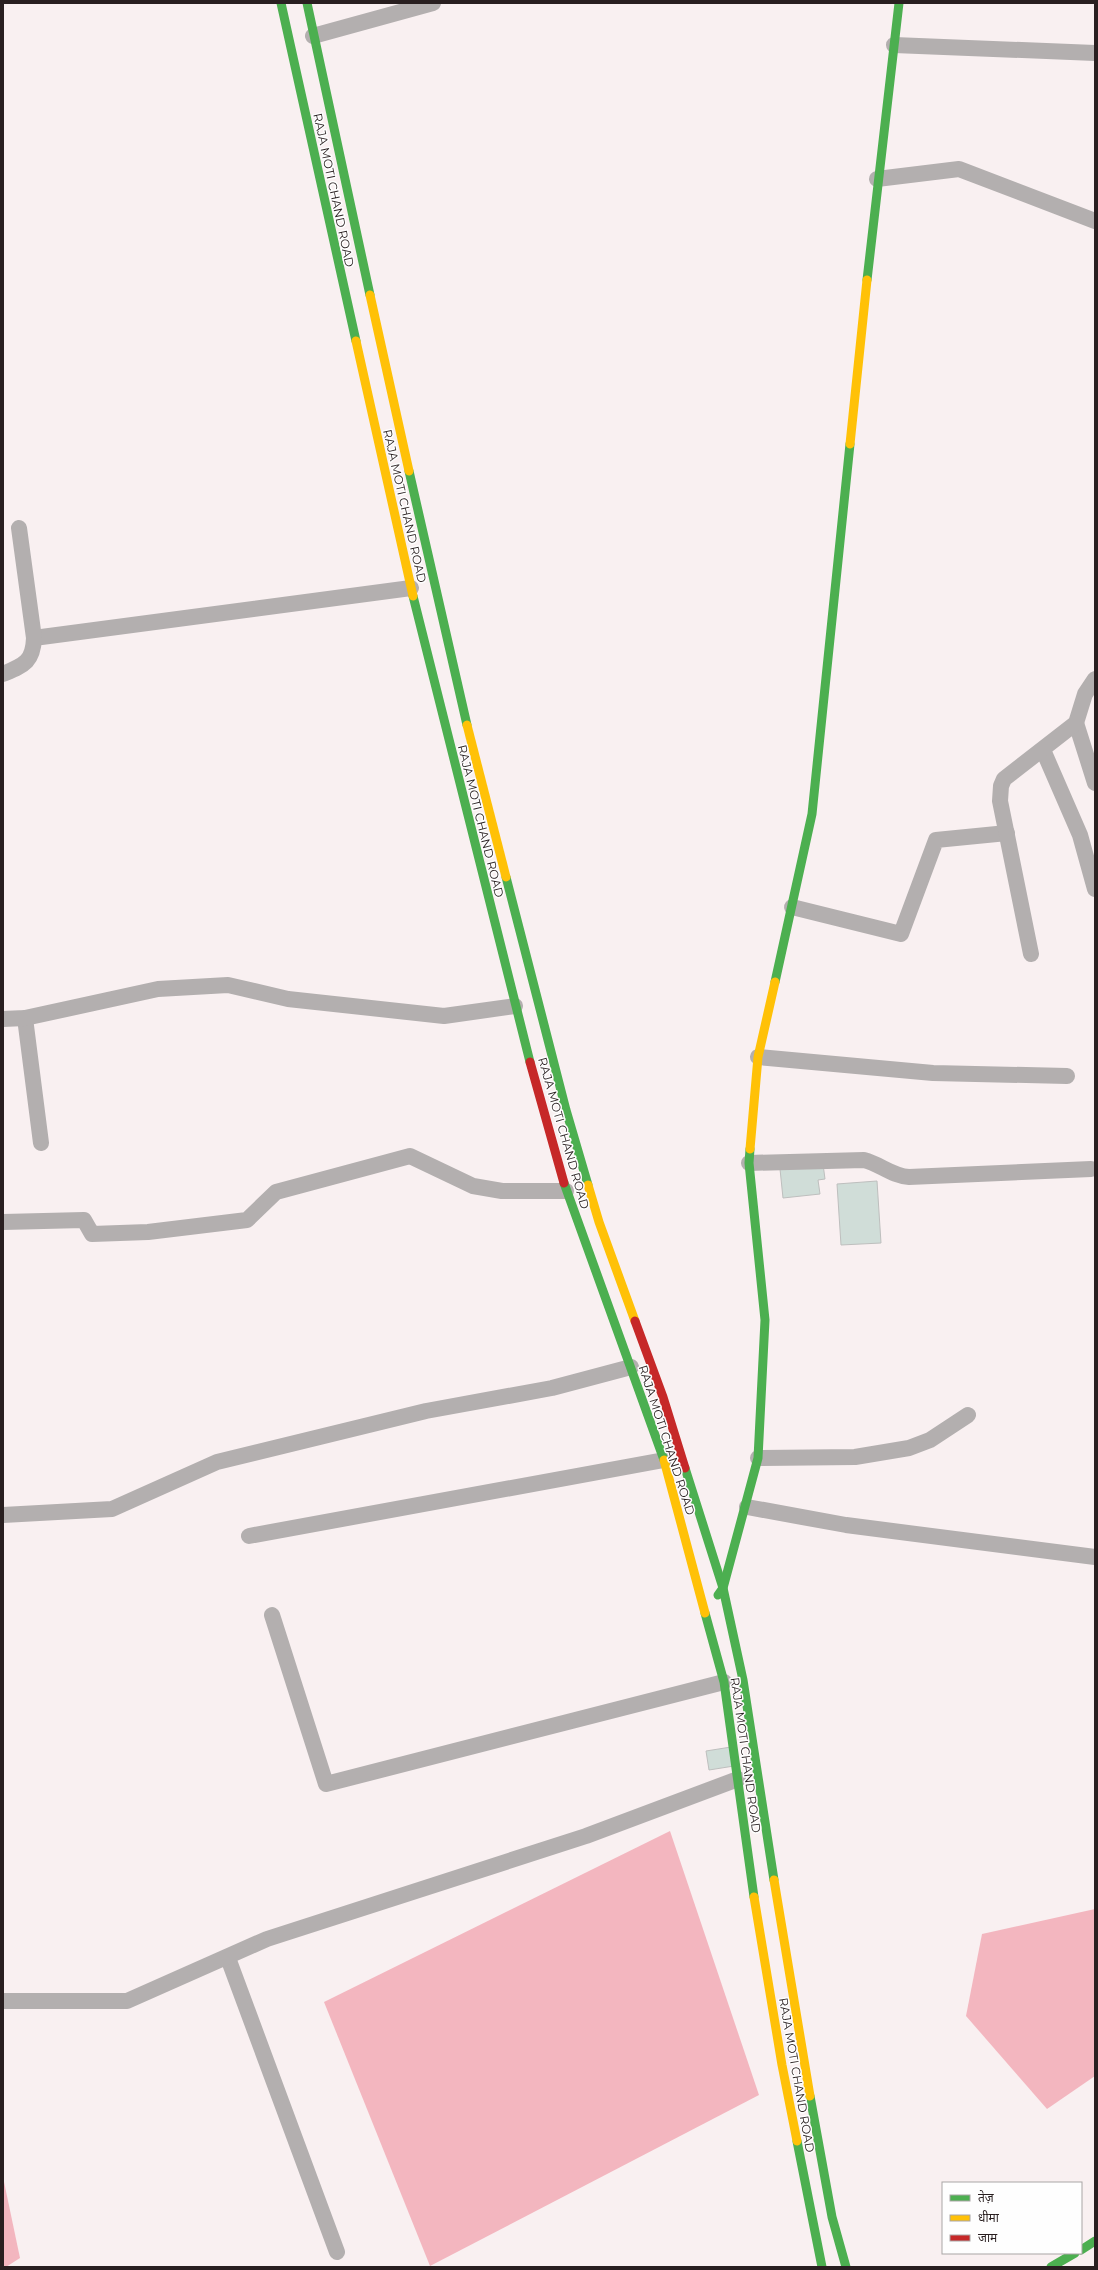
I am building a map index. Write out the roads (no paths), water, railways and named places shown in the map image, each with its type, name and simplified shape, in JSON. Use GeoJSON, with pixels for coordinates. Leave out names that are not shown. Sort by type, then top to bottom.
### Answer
{"type":"FeatureCollection","features":[{"type":"Feature","properties":{"kind":"main road","name":"RAJA MOTI CHAND ROAD"},"geometry":{"type":"LineString","coordinates":[[281,3],[411,588],[515,1006],[566,1191],[664,1460],[724,1682],[760,1936],[782,2065],[822,2267]]}},
{"type":"Feature","properties":{"kind":"main road"},"geometry":{"type":"LineString","coordinates":[[307,3],[313,36],[470,735],[566,1110],[599,1222],[663,1397],[723,1588],[746,1695],[793,2001],[832,2217],[846,2267]]}},
{"type":"Feature","properties":{"kind":"main road"},"geometry":{"type":"LineString","coordinates":[[706,1612],[723,1588],[747,1507],[758,1458],[764,1320],[749,1163],[758,1057],[812,814],[877,178],[899,3]]}},
{"type":"Feature","properties":{"kind":"main road"},"geometry":{"type":"LineString","coordinates":[[1082,2249],[1095,2242]]}},
{"type":"Feature","properties":{"kind":"main road"},"geometry":{"type":"LineString","coordinates":[[1051,2267],[1073,2254]]}},
{"type":"Feature","properties":{"kind":"street"},"geometry":{"type":"LineString","coordinates":[[313,36],[433,3]]}},
{"type":"Feature","properties":{"kind":"street"},"geometry":{"type":"LineString","coordinates":[[894,45],[1095,53]]}},
{"type":"Feature","properties":{"kind":"street"},"geometry":{"type":"LineString","coordinates":[[877,178],[959,169],[1095,221]]}},
{"type":"Feature","properties":{"kind":"street"},"geometry":{"type":"LineString","coordinates":[[3,674],[22,666],[30,658],[34,638],[19,528]]}},
{"type":"Feature","properties":{"kind":"street"},"geometry":{"type":"LineString","coordinates":[[34,638],[411,588]]}},
{"type":"Feature","properties":{"kind":"street"},"geometry":{"type":"LineString","coordinates":[[1031,954],[1000,801],[1001,786],[1004,779],[1076,723],[1085,694],[1095,679]]}},
{"type":"Feature","properties":{"kind":"street"},"geometry":{"type":"LineString","coordinates":[[1076,723],[1095,784]]}},
{"type":"Feature","properties":{"kind":"street"},"geometry":{"type":"LineString","coordinates":[[1043,750],[1080,835],[1095,889]]}},
{"type":"Feature","properties":{"kind":"street"},"geometry":{"type":"LineString","coordinates":[[792,907],[901,934],[936,840],[1007,833]]}},
{"type":"Feature","properties":{"kind":"street"},"geometry":{"type":"LineString","coordinates":[[3,1019],[25,1018],[158,989],[228,985],[288,999],[444,1016],[515,1006]]}},
{"type":"Feature","properties":{"kind":"street"},"geometry":{"type":"LineString","coordinates":[[25,1018],[41,1143]]}},
{"type":"Feature","properties":{"kind":"street"},"geometry":{"type":"LineString","coordinates":[[758,1057],[933,1073],[1067,1076]]}},
{"type":"Feature","properties":{"kind":"street"},"geometry":{"type":"LineString","coordinates":[[3,1222],[84,1220],[92,1234],[148,1232],[247,1220],[276,1192],[410,1156],[473,1186],[502,1191],[566,1191]]}},
{"type":"Feature","properties":{"kind":"street"},"geometry":{"type":"LineString","coordinates":[[749,1163],[864,1160],[874,1163],[895,1175],[909,1177],[1091,1169]]}},
{"type":"Feature","properties":{"kind":"street"},"geometry":{"type":"LineString","coordinates":[[3,1515],[112,1510],[218,1462],[426,1411],[552,1388],[631,1367]]}},
{"type":"Feature","properties":{"kind":"street"},"geometry":{"type":"LineString","coordinates":[[758,1458],[855,1457],[909,1448],[930,1440],[968,1415]]}},
{"type":"Feature","properties":{"kind":"street"},"geometry":{"type":"LineString","coordinates":[[249,1536],[664,1460]]}},
{"type":"Feature","properties":{"kind":"street"},"geometry":{"type":"LineString","coordinates":[[747,1507],[846,1525],[1095,1557]]}},
{"type":"Feature","properties":{"kind":"street"},"geometry":{"type":"LineString","coordinates":[[272,1615],[326,1784],[724,1682]]}},
{"type":"Feature","properties":{"kind":"street"},"geometry":{"type":"LineString","coordinates":[[3,2001],[127,2001],[228,1958],[266,1939],[586,1836],[738,1779]]}},
{"type":"Feature","properties":{"kind":"street"},"geometry":{"type":"LineString","coordinates":[[228,1958],[337,2252]]}}]}
